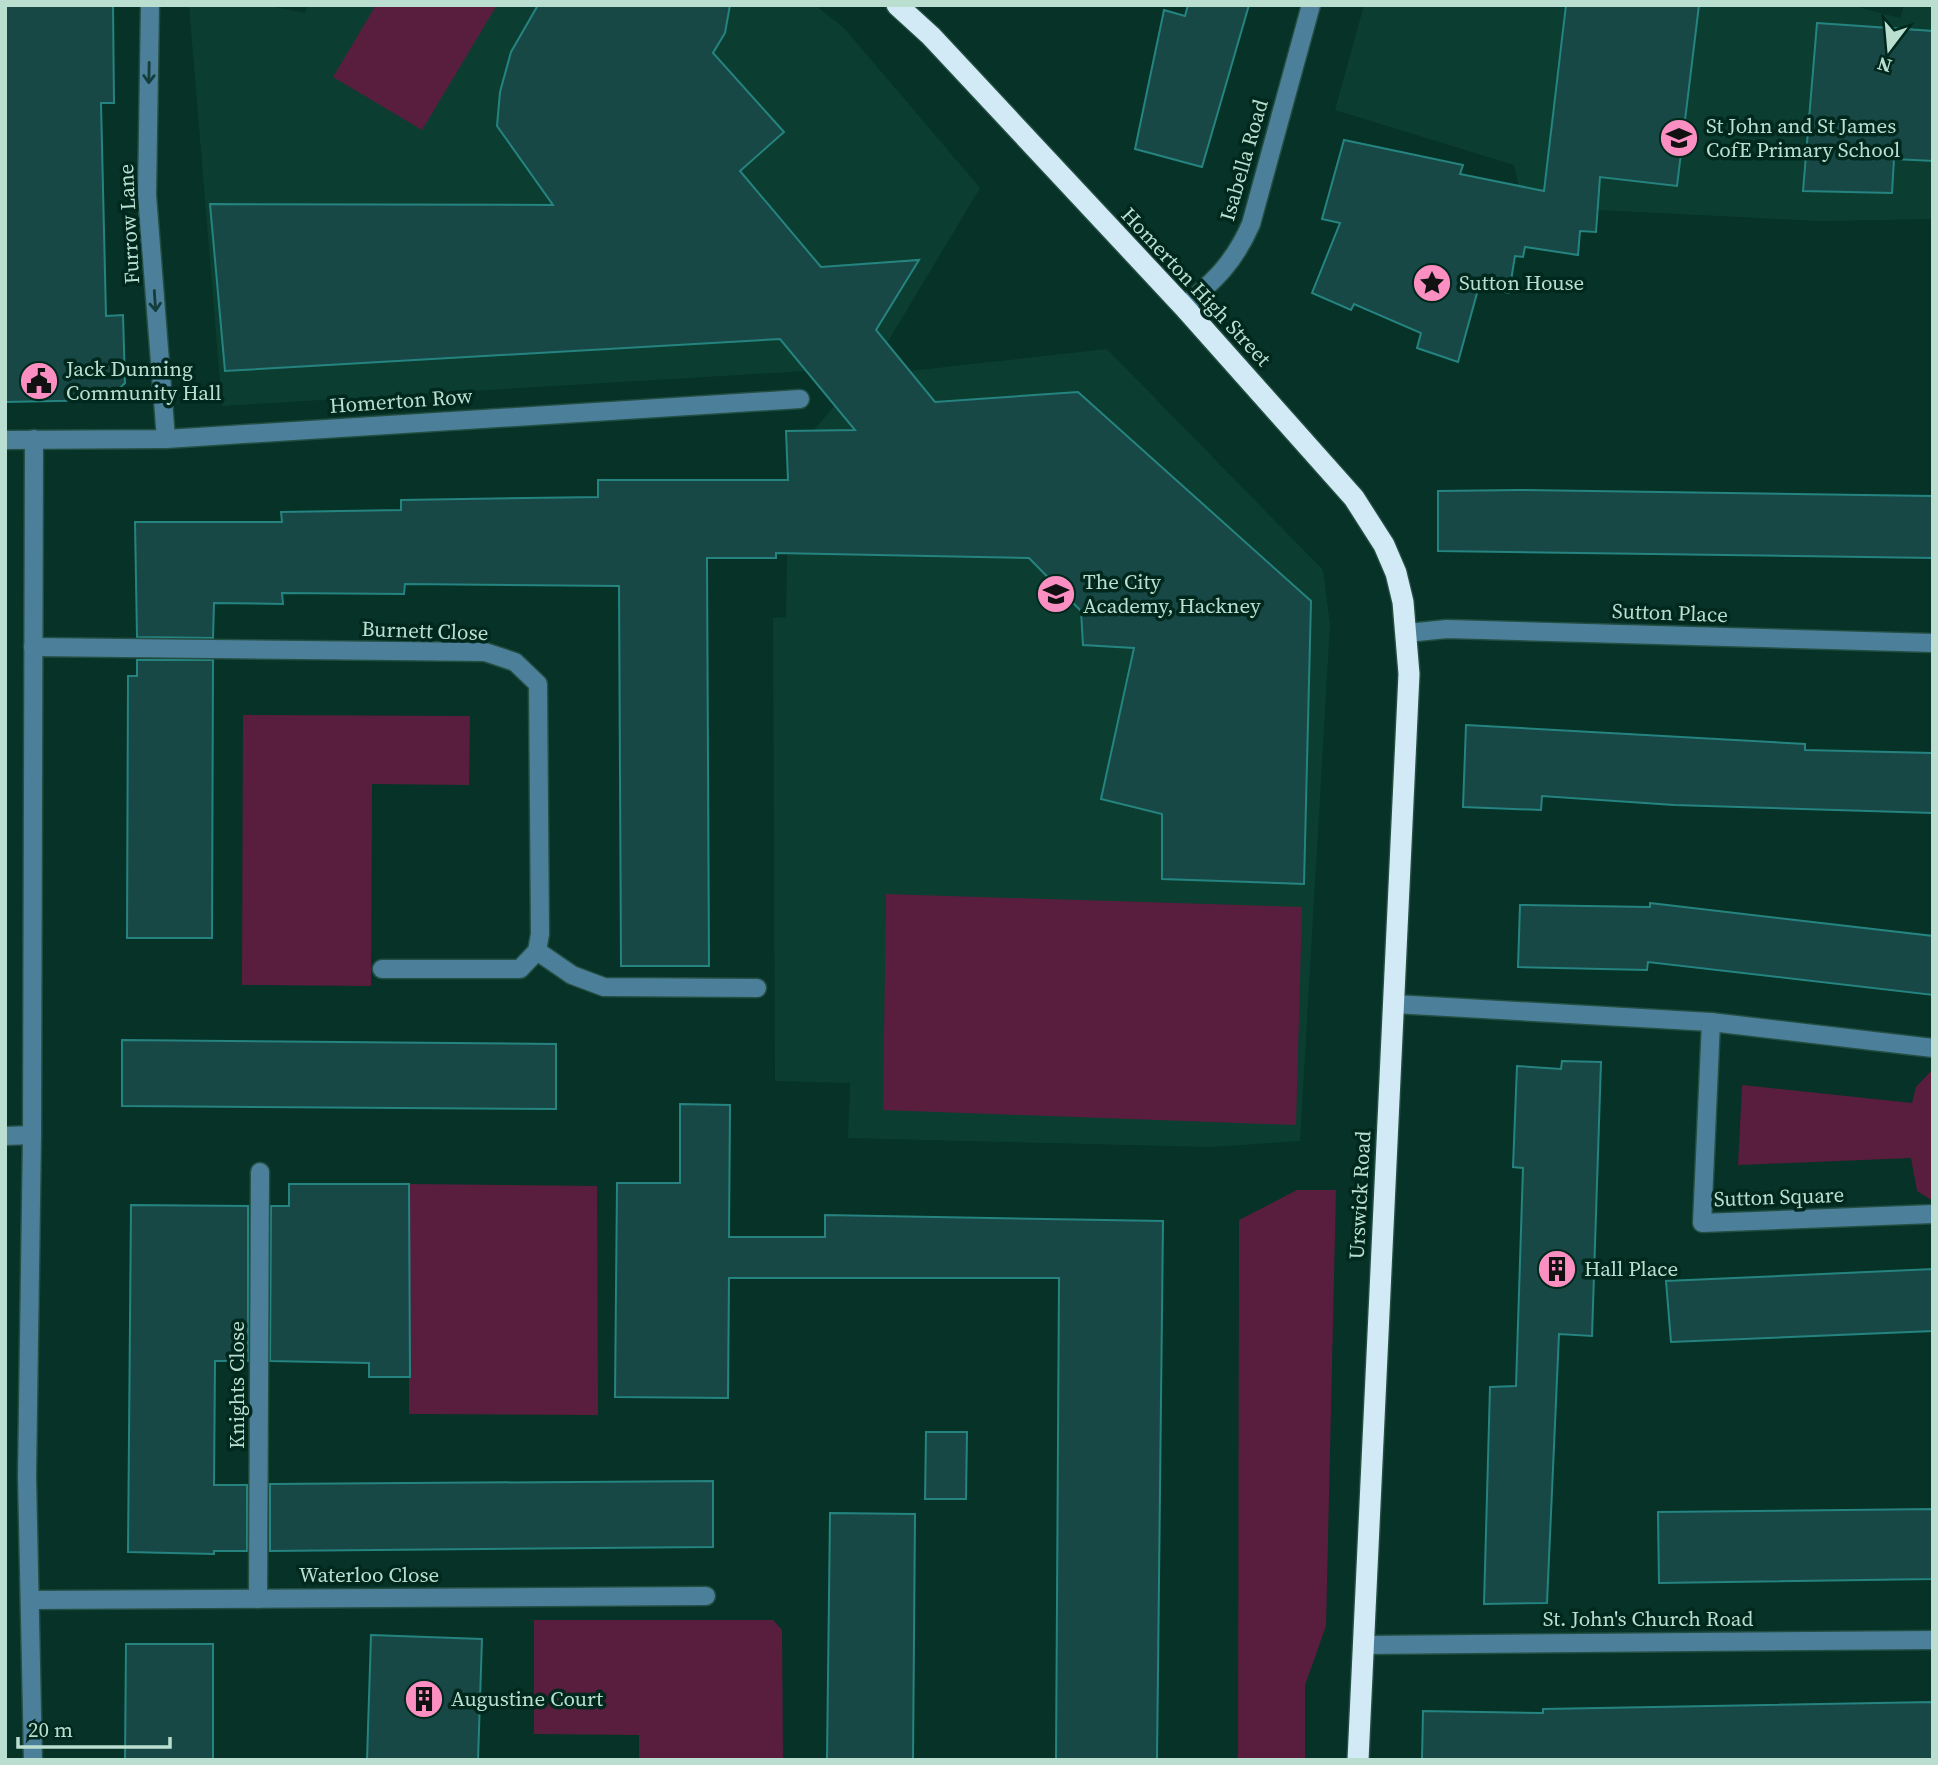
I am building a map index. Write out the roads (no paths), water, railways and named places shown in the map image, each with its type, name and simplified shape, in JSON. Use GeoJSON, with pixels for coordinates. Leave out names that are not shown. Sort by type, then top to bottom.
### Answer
{"type":"FeatureCollection","features":[{"type":"Feature","properties":{"kind":"highway","name":"Homerton High Street"},"geometry":{"type":"LineString","coordinates":[[897,5],[931,36],[1184,307],[1354,498],[1384,545],[1395,573],[1407,633]]}},
{"type":"Feature","properties":{"kind":"highway","name":"Urswick Road"},"geometry":{"type":"LineString","coordinates":[[1358,1760],[1394,1004],[1396,895],[1409,674],[1407,633]]}},
{"type":"Feature","properties":{"kind":"street","name":"Furrow Lane"},"geometry":{"type":"LineString","coordinates":[[150,5],[147,195],[166,439]]}},
{"type":"Feature","properties":{"kind":"street","name":"Isabella Road"},"geometry":{"type":"LineString","coordinates":[[1184,307],[1224,272],[1246,236],[1311,5]]}},
{"type":"Feature","properties":{"kind":"street","name":"Homerton Row"},"geometry":{"type":"LineString","coordinates":[[5,440],[166,439],[800,399]]}},
{"type":"Feature","properties":{"kind":"street"},"geometry":{"type":"LineString","coordinates":[[33,1760],[27,1476],[33,1135],[34,439]]}},
{"type":"Feature","properties":{"kind":"street","name":"Sutton Place"},"geometry":{"type":"LineString","coordinates":[[1407,633],[1447,629],[1933,643]]}},
{"type":"Feature","properties":{"kind":"street","name":"Burnett Close"},"geometry":{"type":"LineString","coordinates":[[33,647],[485,652],[515,662],[538,684],[540,934],[537,951]]}},
{"type":"Feature","properties":{"kind":"street"},"geometry":{"type":"LineString","coordinates":[[382,970],[520,968],[537,951],[572,975],[604,987],[757,988]]}},
{"type":"Feature","properties":{"kind":"street"},"geometry":{"type":"LineString","coordinates":[[1394,1004],[1710,1022],[1933,1048]]}},
{"type":"Feature","properties":{"kind":"street","name":"Sutton Square"},"geometry":{"type":"LineString","coordinates":[[1710,1022],[1702,1223],[1933,1214]]}},
{"type":"Feature","properties":{"kind":"street"},"geometry":{"type":"LineString","coordinates":[[5,1136],[33,1135]]}},
{"type":"Feature","properties":{"kind":"street","name":"Knights Close"},"geometry":{"type":"LineString","coordinates":[[258,1599],[260,1172]]}},
{"type":"Feature","properties":{"kind":"street","name":"Waterloo Close"},"geometry":{"type":"LineString","coordinates":[[31,1600],[706,1596]]}},
{"type":"Feature","properties":{"kind":"street","name":"St. John's Church Road"},"geometry":{"type":"LineString","coordinates":[[1364,1645],[1933,1640]]}},
{"type":"Feature","properties":{"kind":"place","name":"St John and St James CofE Primary School"},"geometry":{"type":"Point","coordinates":[1679,138]}},
{"type":"Feature","properties":{"kind":"place","name":"Sutton House"},"geometry":{"type":"Point","coordinates":[1432,283]}},
{"type":"Feature","properties":{"kind":"place","name":"Jack Dunning Community Hall"},"geometry":{"type":"Point","coordinates":[39,381]}},
{"type":"Feature","properties":{"kind":"place","name":"The City Academy, Hackney"},"geometry":{"type":"Point","coordinates":[1056,594]}},
{"type":"Feature","properties":{"kind":"place","name":"Hall Place"},"geometry":{"type":"Point","coordinates":[1557,1269]}},
{"type":"Feature","properties":{"kind":"place","name":"Augustine Court"},"geometry":{"type":"Point","coordinates":[424,1699]}}]}
